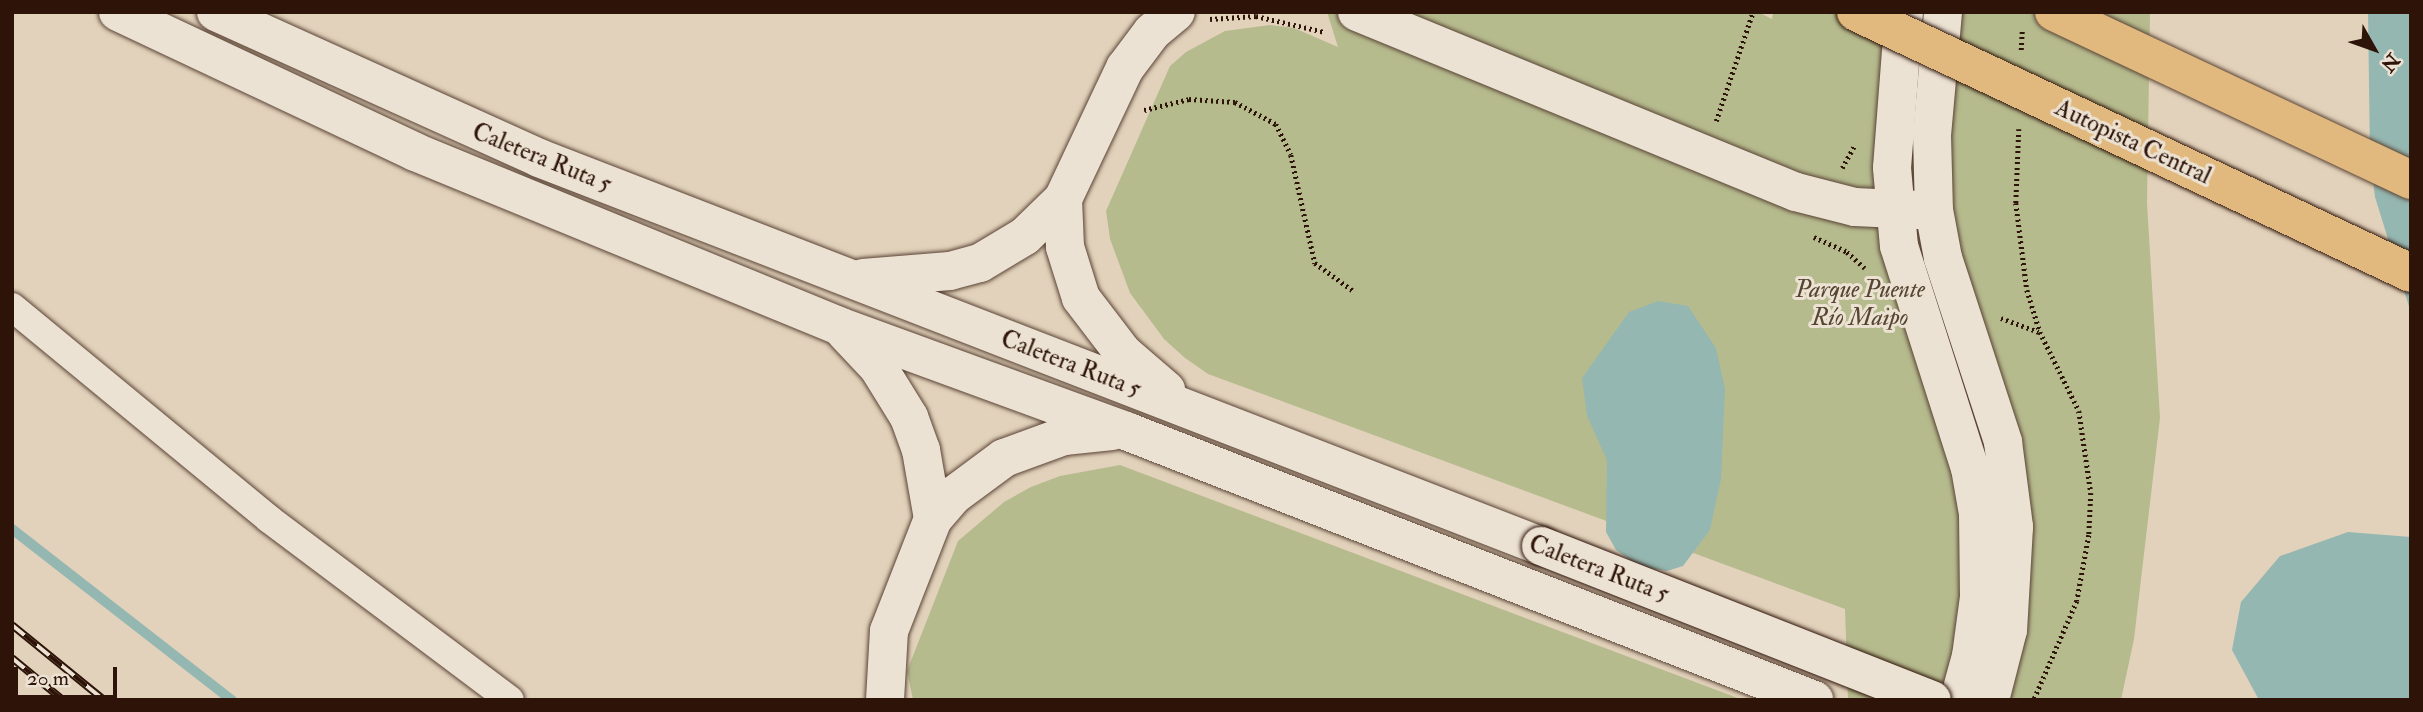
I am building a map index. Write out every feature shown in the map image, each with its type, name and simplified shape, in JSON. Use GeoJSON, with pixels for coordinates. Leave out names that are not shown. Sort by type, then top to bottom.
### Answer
{"type":"FeatureCollection","features":[{"type":"Feature","properties":{"kind":"highway","name":"Autopista Central"},"geometry":{"type":"LineString","coordinates":[[1856,12],[2411,273]]}},
{"type":"Feature","properties":{"kind":"highway"},"geometry":{"type":"LineString","coordinates":[[2038,17],[2411,180]]}},
{"type":"Feature","properties":{"kind":"main road","name":"Caletera Ruta 5"},"geometry":{"type":"LineString","coordinates":[[118,12],[415,152],[839,326],[1126,431],[1814,700]]}},
{"type":"Feature","properties":{"kind":"main road","name":"Caletera Ruta 5"},"geometry":{"type":"LineString","coordinates":[[216,12],[413,104],[835,275],[1204,415],[1932,700]]}},
{"type":"Feature","properties":{"kind":"main road"},"geometry":{"type":"LineString","coordinates":[[1904,12],[1892,168],[1894,211],[1907,280],[1956,422],[1978,514],[1979,597],[1971,656],[1959,700]]}},
{"type":"Feature","properties":{"kind":"main road"},"geometry":{"type":"LineString","coordinates":[[1942,12],[1932,135],[1934,210],[1943,258],[1989,391],[2010,484],[2012,596],[1990,700]]}},
{"type":"Feature","properties":{"kind":"main road"},"geometry":{"type":"LineString","coordinates":[[835,275],[910,277],[980,262],[1025,236],[1063,199],[1107,104],[1138,50],[1188,18]]}},
{"type":"Feature","properties":{"kind":"main road"},"geometry":{"type":"LineString","coordinates":[[1347,25],[1796,192],[1855,207],[1894,211],[1934,210]]}},
{"type":"Feature","properties":{"kind":"main road"},"geometry":{"type":"LineString","coordinates":[[1063,199],[1065,247],[1081,298],[1140,369],[1204,415]]}},
{"type":"Feature","properties":{"kind":"main road"},"geometry":{"type":"LineString","coordinates":[[839,326],[878,367],[909,417],[921,450],[933,519]]}},
{"type":"Feature","properties":{"kind":"main road"},"geometry":{"type":"LineString","coordinates":[[886,700],[889,631],[933,519],[954,495],[1004,458],[1063,436],[1126,431]]}},
{"type":"Feature","properties":{"kind":"street"},"geometry":{"type":"LineString","coordinates":[[12,307],[269,519],[510,700]]}},
{"type":"Feature","properties":{"kind":"path"},"geometry":{"type":"LineString","coordinates":[[1702,155],[1752,12]]}},
{"type":"Feature","properties":{"kind":"path"},"geometry":{"type":"LineString","coordinates":[[1188,18],[1256,16],[1347,25]]}},
{"type":"Feature","properties":{"kind":"path"},"geometry":{"type":"LineString","coordinates":[[2021,62],[2038,17]]}},
{"type":"Feature","properties":{"kind":"path"},"geometry":{"type":"LineString","coordinates":[[1107,104],[1132,113],[1189,99],[1235,102],[1276,124],[1291,155],[1315,263],[1355,292]]}},
{"type":"Feature","properties":{"kind":"path"},"geometry":{"type":"LineString","coordinates":[[2019,118],[2016,203],[2027,290],[2048,353],[2079,411],[2091,493],[2089,535],[2077,601],[2034,700]]}},
{"type":"Feature","properties":{"kind":"path"},"geometry":{"type":"LineString","coordinates":[[1796,192],[1801,177],[1841,169],[1856,141]]}},
{"type":"Feature","properties":{"kind":"path"},"geometry":{"type":"LineString","coordinates":[[1803,232],[1847,252],[1865,267],[1870,279]]}},
{"type":"Feature","properties":{"kind":"green space","name":"Parque Puente Río Maipo"},"geometry":{"type":"Polygon","coordinates":[[[1327,12],[1758,12],[1772,19],[1773,12],[2150,12],[2147,203],[2160,418],[2134,639],[2121,700],[1848,700],[1845,609],[1208,374],[1185,358],[1164,339],[1130,293],[1110,239],[1106,211],[1170,66],[1186,52],[1225,31],[1270,25],[1294,28],[1338,47],[1327,12]]]}},
{"type":"Feature","properties":{"kind":"green space"},"geometry":{"type":"Polygon","coordinates":[[[1120,465],[1743,700],[913,700],[907,671],[958,541],[1004,502],[1031,487],[1060,476],[1120,465]]]}},
{"type":"Feature","properties":{"kind":"water"},"geometry":{"type":"Polygon","coordinates":[[[2368,12],[2411,12],[2411,313],[2375,197],[2370,156],[2368,12]]]}},
{"type":"Feature","properties":{"kind":"water"},"geometry":{"type":"Polygon","coordinates":[[[1658,301],[1688,306],[1716,348],[1725,389],[1721,479],[1710,530],[1683,566],[1667,571],[1639,566],[1616,550],[1606,532],[1607,460],[1587,416],[1582,378],[1629,312],[1658,301]]]}},
{"type":"Feature","properties":{"kind":"water"},"geometry":{"type":"Polygon","coordinates":[[[2348,532],[2411,537],[2411,700],[2259,700],[2232,650],[2241,602],[2280,556],[2348,532]]]}},
{"type":"Feature","properties":{"kind":"waterway"},"geometry":{"type":"LineString","coordinates":[[12,529],[232,700]]}},
{"type":"Feature","properties":{"kind":"railway"},"geometry":{"type":"LineString","coordinates":[[12,625],[104,700]]}},
{"type":"Feature","properties":{"kind":"railway"},"geometry":{"type":"LineString","coordinates":[[12,658],[63,700]]}}]}
